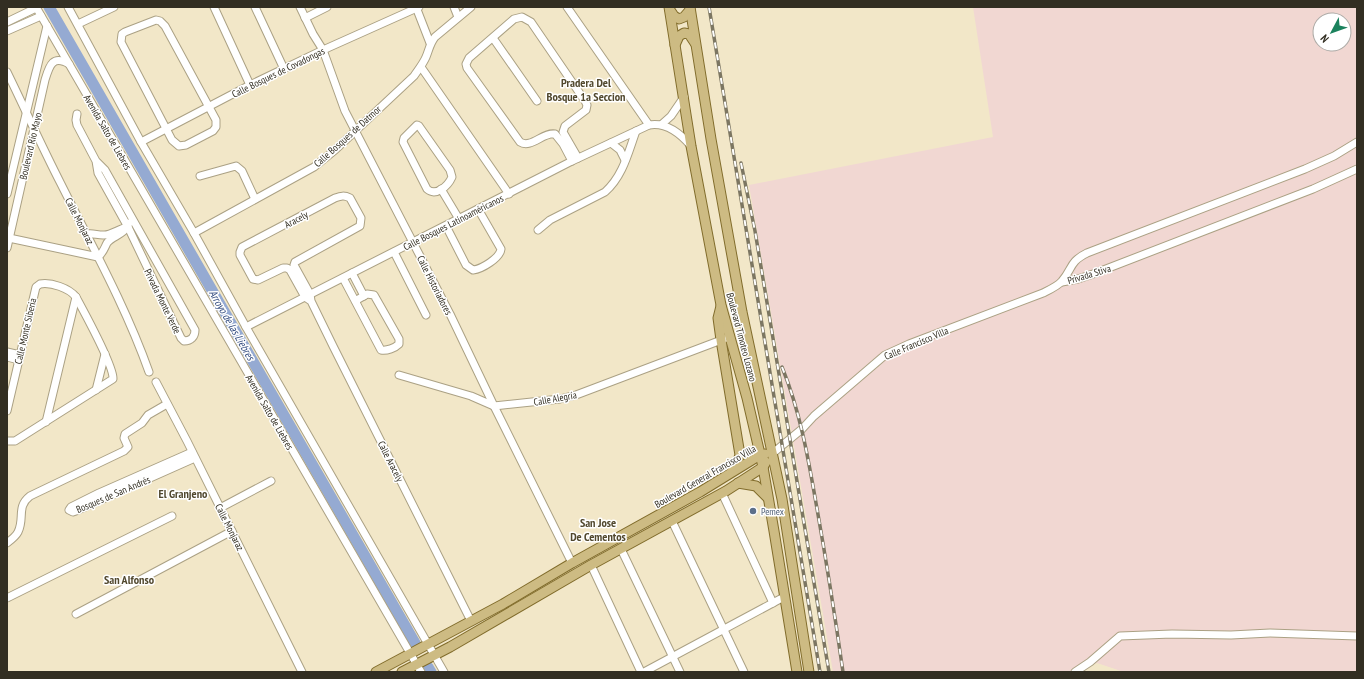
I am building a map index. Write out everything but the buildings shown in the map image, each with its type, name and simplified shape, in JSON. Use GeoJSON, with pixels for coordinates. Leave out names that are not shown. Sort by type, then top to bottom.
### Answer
{"type":"FeatureCollection","features":[{"type":"Feature","properties":{"kind":"main road"},"geometry":{"type":"LineString","coordinates":[[669,9],[674,16],[679,19],[684,17],[690,8]]}},
{"type":"Feature","properties":{"kind":"main road","name":"Boulevard Timoteo Lozano"},"geometry":{"type":"LineString","coordinates":[[690,8],[712,147],[742,312],[782,499],[809,672]]}},
{"type":"Feature","properties":{"kind":"main road","name":"Boulevard Timoteo Lozano"},"geometry":{"type":"LineString","coordinates":[[669,9],[691,146],[721,304],[747,398],[763,467],[797,672]]}},
{"type":"Feature","properties":{"kind":"main road"},"geometry":{"type":"LineString","coordinates":[[675,45],[679,36],[685,33],[690,36],[696,44]]}},
{"type":"Feature","properties":{"kind":"main road"},"geometry":{"type":"LineString","coordinates":[[721,304],[718,318],[740,455],[736,466],[729,474]]}},
{"type":"Feature","properties":{"kind":"main road","name":"Boulevard General Francisco Villa"},"geometry":{"type":"LineString","coordinates":[[376,672],[471,621],[760,455],[772,453]]}},
{"type":"Feature","properties":{"kind":"main road","name":"Boulevard General Francisco Villa"},"geometry":{"type":"LineString","coordinates":[[402,672],[419,666],[432,656],[482,629],[591,565],[722,493],[763,467],[772,453]]}},
{"type":"Feature","properties":{"kind":"main road"},"geometry":{"type":"LineString","coordinates":[[738,483],[756,486],[768,498]]}},
{"type":"Feature","properties":{"kind":"street"},"geometry":{"type":"LineString","coordinates":[[7,22],[36,7]]}},
{"type":"Feature","properties":{"kind":"street","name":"Avenida Salto de Liebres"},"geometry":{"type":"LineString","coordinates":[[36,7],[419,666]]}},
{"type":"Feature","properties":{"kind":"street"},"geometry":{"type":"LineString","coordinates":[[68,7],[141,142],[194,233],[432,656],[444,672]]}},
{"type":"Feature","properties":{"kind":"street"},"geometry":{"type":"LineString","coordinates":[[78,24],[114,7]]}},
{"type":"Feature","properties":{"kind":"street"},"geometry":{"type":"LineString","coordinates":[[214,7],[250,85]]}},
{"type":"Feature","properties":{"kind":"street"},"geometry":{"type":"LineString","coordinates":[[255,7],[284,69]]}},
{"type":"Feature","properties":{"kind":"street","name":"Calle Historiadores"},"geometry":{"type":"LineString","coordinates":[[300,7],[313,34],[323,50],[345,111],[450,314],[572,563]]}},
{"type":"Feature","properties":{"kind":"street"},"geometry":{"type":"LineString","coordinates":[[305,18],[327,7]]}},
{"type":"Feature","properties":{"kind":"street"},"geometry":{"type":"LineString","coordinates":[[417,7],[430,42]]}},
{"type":"Feature","properties":{"kind":"street","name":"Calle Bosques de Covadongas"},"geometry":{"type":"LineString","coordinates":[[141,142],[250,85],[417,7]]}},
{"type":"Feature","properties":{"kind":"street"},"geometry":{"type":"LineString","coordinates":[[454,7],[458,17]]}},
{"type":"Feature","properties":{"kind":"street","name":"Calle Bosques de Datmor"},"geometry":{"type":"LineString","coordinates":[[194,233],[311,169],[329,156],[410,80],[421,67],[430,42],[471,7]]}},
{"type":"Feature","properties":{"kind":"street"},"geometry":{"type":"LineString","coordinates":[[567,7],[649,125]]}},
{"type":"Feature","properties":{"kind":"street"},"geometry":{"type":"LineString","coordinates":[[7,30],[41,16]]}},
{"type":"Feature","properties":{"kind":"street"},"geometry":{"type":"LineString","coordinates":[[522,17],[531,22],[587,105],[584,112],[565,126],[563,130],[575,160],[555,134],[550,134],[528,144],[520,142],[467,68],[466,64],[469,58],[514,19],[522,17]]}},
{"type":"Feature","properties":{"kind":"street"},"geometry":{"type":"LineString","coordinates":[[156,20],[163,23],[216,120],[216,127],[213,131],[186,145],[179,146],[175,143],[166,128],[121,42],[122,34],[125,32],[156,20]]}},
{"type":"Feature","properties":{"kind":"street","name":"Boulevard Río Mayo"},"geometry":{"type":"LineString","coordinates":[[7,194],[47,26]]}},
{"type":"Feature","properties":{"kind":"street"},"geometry":{"type":"LineString","coordinates":[[493,38],[538,101]]}},
{"type":"Feature","properties":{"kind":"street","name":"Boulevard Río Mayo"},"geometry":{"type":"LineString","coordinates":[[7,248],[45,80],[52,63],[60,60],[68,64]]}},
{"type":"Feature","properties":{"kind":"street"},"geometry":{"type":"LineString","coordinates":[[421,67],[508,194]]}},
{"type":"Feature","properties":{"kind":"street","name":"Calle Monjaraz"},"geometry":{"type":"LineString","coordinates":[[7,72],[98,257],[140,348],[148,372]]}},
{"type":"Feature","properties":{"kind":"street"},"geometry":{"type":"LineString","coordinates":[[684,96],[671,116],[662,124],[678,133],[691,146]]}},
{"type":"Feature","properties":{"kind":"street","name":"Privada Monte Verde"},"geometry":{"type":"LineString","coordinates":[[77,114],[77,125],[96,161],[105,170],[195,330],[194,336],[190,340],[184,340],[181,338],[128,227],[98,173],[96,161]]}},
{"type":"Feature","properties":{"kind":"street","name":"Calle Bosques Latinoaméricanos"},"geometry":{"type":"LineString","coordinates":[[246,327],[308,297],[352,273],[575,160],[649,125],[662,124]]}},
{"type":"Feature","properties":{"kind":"street"},"geometry":{"type":"LineString","coordinates":[[415,126],[419,126],[450,170],[452,177],[447,186],[441,189],[431,192],[427,189],[403,142],[404,138],[415,126]]}},
{"type":"Feature","properties":{"kind":"street"},"geometry":{"type":"LineString","coordinates":[[538,230],[550,220],[605,192],[612,186],[618,178],[636,131]]}},
{"type":"Feature","properties":{"kind":"street","name":"Privada Stiva"},"geometry":{"type":"LineString","coordinates":[[1062,282],[1073,262],[1078,257],[1086,253],[1305,169],[1334,156],[1357,142]]}},
{"type":"Feature","properties":{"kind":"street"},"geometry":{"type":"LineString","coordinates":[[611,143],[620,150],[625,160]]}},
{"type":"Feature","properties":{"kind":"street"},"geometry":{"type":"LineString","coordinates":[[200,176],[236,166],[242,171],[255,199]]}},
{"type":"Feature","properties":{"kind":"street","name":"Privada Stiva"},"geometry":{"type":"LineString","coordinates":[[1062,282],[1093,274],[1313,189],[1357,169]]}},
{"type":"Feature","properties":{"kind":"street"},"geometry":{"type":"LineString","coordinates":[[441,189],[459,219]]}},
{"type":"Feature","properties":{"kind":"street","name":"Aracely"},"geometry":{"type":"LineString","coordinates":[[344,196],[350,198],[361,218],[360,226],[295,262],[294,265],[308,297],[290,270],[287,268],[258,280],[253,278],[240,255],[240,250],[242,247],[335,198],[344,196]]}},
{"type":"Feature","properties":{"kind":"street"},"geometry":{"type":"LineString","coordinates":[[446,226],[466,265],[473,270],[477,270],[496,258],[501,251],[478,209]]}},
{"type":"Feature","properties":{"kind":"street"},"geometry":{"type":"LineString","coordinates":[[9,238],[98,257],[105,249],[108,242],[128,227],[131,217]]}},
{"type":"Feature","properties":{"kind":"street"},"geometry":{"type":"LineString","coordinates":[[87,234],[95,233],[104,235],[128,227],[138,230]]}},
{"type":"Feature","properties":{"kind":"street"},"geometry":{"type":"LineString","coordinates":[[104,235],[108,242]]}},
{"type":"Feature","properties":{"kind":"street"},"geometry":{"type":"LineString","coordinates":[[394,252],[426,315]]}},
{"type":"Feature","properties":{"kind":"street"},"geometry":{"type":"LineString","coordinates":[[352,273],[364,296]]}},
{"type":"Feature","properties":{"kind":"street"},"geometry":{"type":"LineString","coordinates":[[343,278],[355,301],[381,350],[396,347],[399,344],[399,339],[374,295],[367,294],[355,301]]}},
{"type":"Feature","properties":{"kind":"street","name":"Calle Francisco Villa"},"geometry":{"type":"LineString","coordinates":[[772,453],[802,429],[814,416],[885,355],[909,344],[1043,293],[1062,282]]}},
{"type":"Feature","properties":{"kind":"street","name":"Calle Monte Siberia"},"geometry":{"type":"LineString","coordinates":[[7,411],[36,287],[40,284],[48,284],[70,291],[76,297]]}},
{"type":"Feature","properties":{"kind":"street"},"geometry":{"type":"LineString","coordinates":[[7,446],[112,380],[114,377],[76,297]]}},
{"type":"Feature","properties":{"kind":"street"},"geometry":{"type":"LineString","coordinates":[[46,422],[76,297]]}},
{"type":"Feature","properties":{"kind":"street","name":"Calle Aracely"},"geometry":{"type":"LineString","coordinates":[[308,297],[471,621]]}},
{"type":"Feature","properties":{"kind":"street","name":"Calle Alegría"},"geometry":{"type":"LineString","coordinates":[[399,375],[471,396],[494,406],[560,399],[576,396],[721,340],[730,338]]}},
{"type":"Feature","properties":{"kind":"street"},"geometry":{"type":"LineString","coordinates":[[7,352],[19,358]]}},
{"type":"Feature","properties":{"kind":"street"},"geometry":{"type":"LineString","coordinates":[[96,390],[104,354]]}},
{"type":"Feature","properties":{"kind":"street"},"geometry":{"type":"LineString","coordinates":[[7,357],[19,358]]}},
{"type":"Feature","properties":{"kind":"street","name":"Calle Monjaraz"},"geometry":{"type":"LineString","coordinates":[[156,382],[302,672]]}},
{"type":"Feature","properties":{"kind":"street"},"geometry":{"type":"LineString","coordinates":[[7,543],[18,531],[21,508],[24,501],[30,496],[124,451],[128,447],[124,438],[125,434],[142,423],[148,414],[167,404]]}},
{"type":"Feature","properties":{"kind":"street"},"geometry":{"type":"LineString","coordinates":[[7,441],[15,441]]}},
{"type":"Feature","properties":{"kind":"street","name":"Bosques de San Andrés"},"geometry":{"type":"LineString","coordinates":[[93,500],[194,455]]}},
{"type":"Feature","properties":{"kind":"street"},"geometry":{"type":"LineString","coordinates":[[220,508],[271,481]]}},
{"type":"Feature","properties":{"kind":"street"},"geometry":{"type":"LineString","coordinates":[[722,493],[773,603]]}},
{"type":"Feature","properties":{"kind":"street"},"geometry":{"type":"LineString","coordinates":[[7,598],[172,516]]}},
{"type":"Feature","properties":{"kind":"street"},"geometry":{"type":"LineString","coordinates":[[672,521],[744,672]]}},
{"type":"Feature","properties":{"kind":"street"},"geometry":{"type":"LineString","coordinates":[[76,614],[232,531]]}},
{"type":"Feature","properties":{"kind":"street"},"geometry":{"type":"LineString","coordinates":[[621,549],[680,672]]}},
{"type":"Feature","properties":{"kind":"street"},"geometry":{"type":"LineString","coordinates":[[591,565],[640,672]]}},
{"type":"Feature","properties":{"kind":"street"},"geometry":{"type":"LineString","coordinates":[[644,672],[784,597]]}},
{"type":"Feature","properties":{"kind":"street"},"geometry":{"type":"LineString","coordinates":[[1075,672],[1098,657],[1117,638],[1125,636],[1270,633],[1357,636]]}},
{"type":"Feature","properties":{"kind":"shaded area"},"geometry":{"type":"Polygon","coordinates":[[[973,7],[1357,7],[1357,672],[1124,672],[1097,663],[1071,672],[833,672],[749,185],[993,137],[973,7]]]}},
{"type":"Feature","properties":{"kind":"waterway","name":"Arroyo de las Liebres"},"geometry":{"type":"LineString","coordinates":[[49,7],[415,643]]}},
{"type":"Feature","properties":{"kind":"waterway","name":"Arroyo de las Liebres"},"geometry":{"type":"LineString","coordinates":[[428,667],[431,672]]}},
{"type":"Feature","properties":{"kind":"railway"},"geometry":{"type":"LineString","coordinates":[[709,7],[820,672]]}},
{"type":"Feature","properties":{"kind":"railway"},"geometry":{"type":"LineString","coordinates":[[741,163],[755,231],[829,672]]}},
{"type":"Feature","properties":{"kind":"railway"},"geometry":{"type":"LineString","coordinates":[[782,367],[799,417],[806,451],[827,566],[843,672]]}},
{"type":"Feature","properties":{"kind":"place","name":"Pemex"},"geometry":{"type":"Point","coordinates":[753,511]}},
{"type":"Feature","properties":{"kind":"district","name":"Pradera Del Bosque 1a Seccion"},"geometry":{"type":"Point","coordinates":[586,90]}},
{"type":"Feature","properties":{"kind":"district","name":"El Granjeno"},"geometry":{"type":"Point","coordinates":[183,494]}},
{"type":"Feature","properties":{"kind":"district","name":"San Jose De Cementos"},"geometry":{"type":"Point","coordinates":[598,530]}},
{"type":"Feature","properties":{"kind":"district","name":"San Alfonso"},"geometry":{"type":"Point","coordinates":[129,580]}}]}
